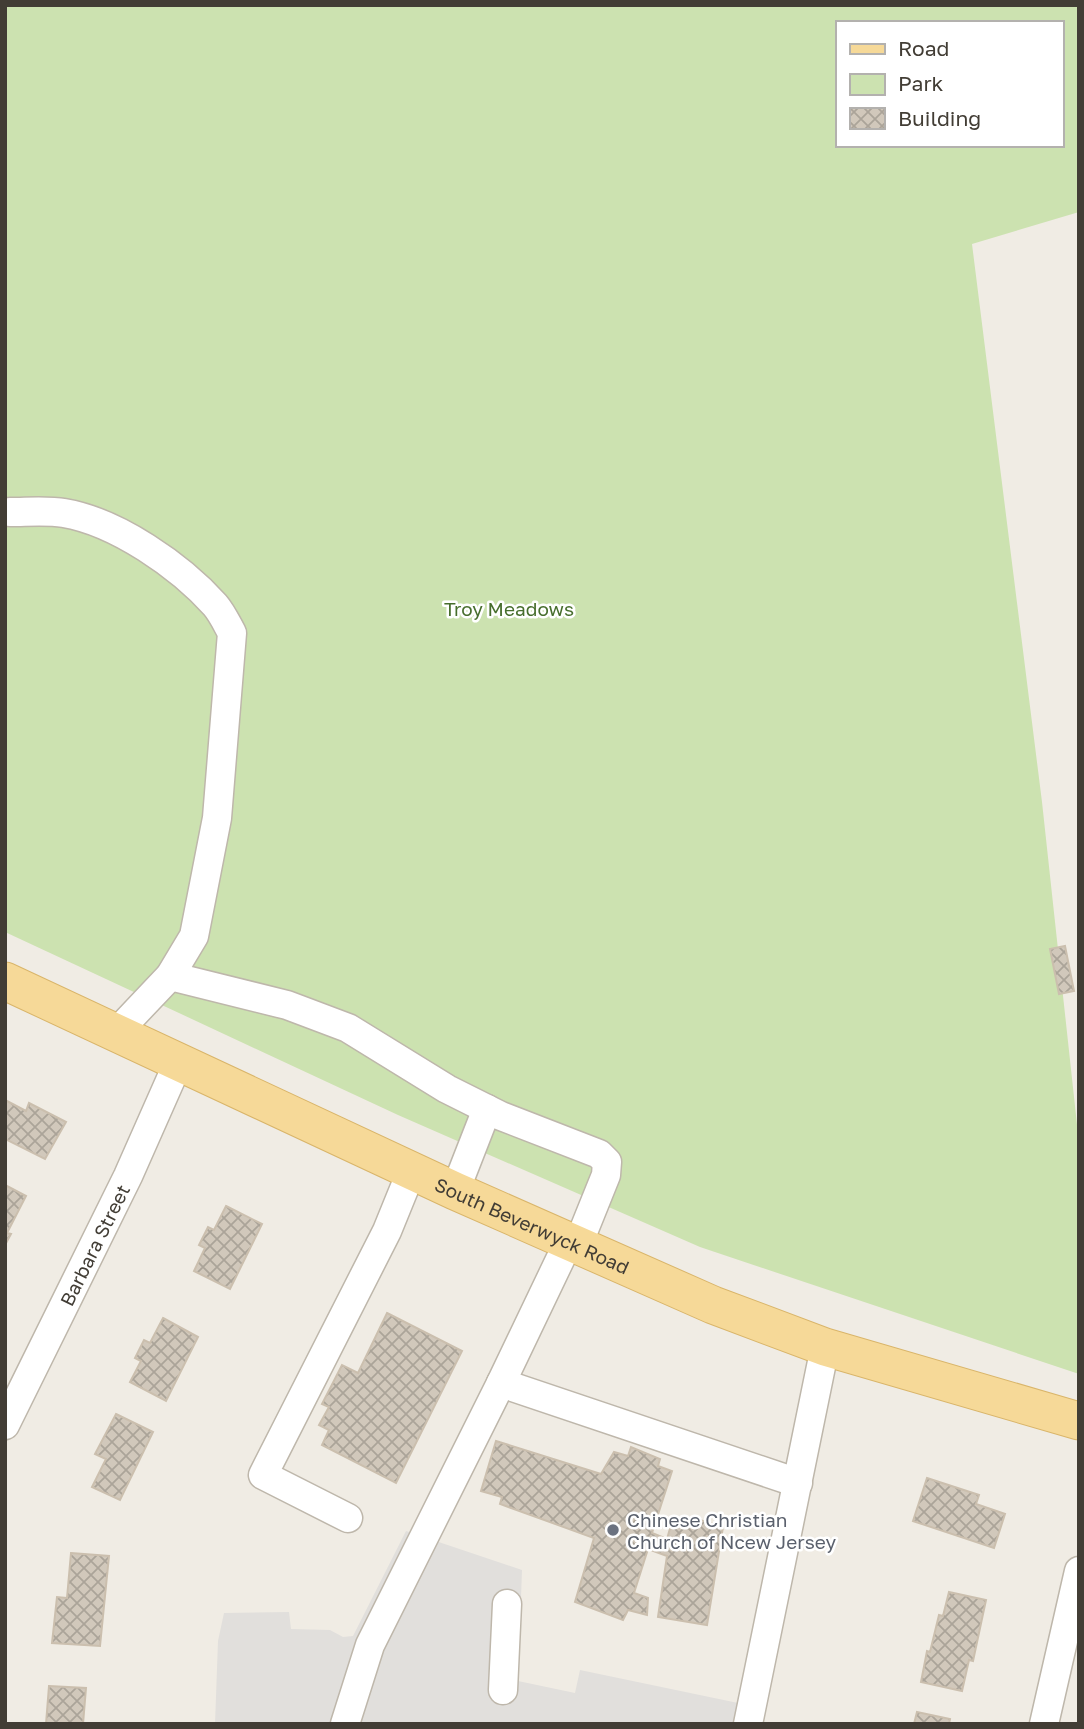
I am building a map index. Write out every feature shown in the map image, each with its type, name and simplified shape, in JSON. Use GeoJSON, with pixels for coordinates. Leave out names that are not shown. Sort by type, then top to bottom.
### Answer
{"type":"FeatureCollection","features":[{"type":"Feature","properties":{"kind":"main road","name":"South Beverwyck Road"},"geometry":{"type":"LineString","coordinates":[[5,981],[454,1191],[713,1305],[825,1347],[1079,1421]]}},
{"type":"Feature","properties":{"kind":"street"},"geometry":{"type":"LineString","coordinates":[[10,512],[64,513],[100,524],[133,541],[181,572],[217,607],[232,633],[217,818],[194,936],[170,976],[116,1033]]}},
{"type":"Feature","properties":{"kind":"street"},"geometry":{"type":"LineString","coordinates":[[170,976],[287,1005],[348,1028],[447,1089],[487,1109],[599,1154],[607,1162],[606,1175],[573,1245],[501,1382],[370,1645],[345,1724]]}},
{"type":"Feature","properties":{"kind":"street","name":"Barbara Street"},"geometry":{"type":"LineString","coordinates":[[5,1424],[128,1176],[178,1063]]}},
{"type":"Feature","properties":{"kind":"street"},"geometry":{"type":"LineString","coordinates":[[454,1191],[487,1109]]}},
{"type":"Feature","properties":{"kind":"street"},"geometry":{"type":"LineString","coordinates":[[348,1518],[263,1475],[387,1231],[411,1171]]}},
{"type":"Feature","properties":{"kind":"street"},"geometry":{"type":"LineString","coordinates":[[748,1724],[825,1347]]}},
{"type":"Feature","properties":{"kind":"street"},"geometry":{"type":"LineString","coordinates":[[501,1382],[798,1483]]}},
{"type":"Feature","properties":{"kind":"street"},"geometry":{"type":"LineString","coordinates":[[1044,1724],[1079,1571]]}},
{"type":"Feature","properties":{"kind":"street"},"geometry":{"type":"LineString","coordinates":[[503,1690],[507,1604]]}},
{"type":"Feature","properties":{"kind":"green space","name":"Troy Meadows"},"geometry":{"type":"Polygon","coordinates":[[[5,5],[1079,5],[1079,212],[972,244],[1042,802],[1079,1143],[1079,1374],[700,1247],[398,1115],[5,932],[5,5]]]}},
{"type":"Feature","properties":{"kind":"shaded area"},"geometry":{"type":"Polygon","coordinates":[[[406,1531],[522,1570],[518,1681],[575,1693],[580,1670],[762,1708],[758,1724],[215,1724],[218,1641],[224,1613],[289,1612],[291,1629],[330,1630],[343,1637],[353,1636],[406,1531]]]}},
{"type":"Feature","properties":{"kind":"building"},"geometry":{"type":"Polygon","coordinates":[[[1065,946],[1074,991],[1059,994],[1050,949],[1065,946]]]}},
{"type":"Feature","properties":{"kind":"building"},"geometry":{"type":"Polygon","coordinates":[[[5,1100],[26,1111],[29,1103],[66,1122],[45,1159],[5,1139],[5,1100]]]}},
{"type":"Feature","properties":{"kind":"building"},"geometry":{"type":"Polygon","coordinates":[[[5,1185],[26,1196],[7,1233],[11,1234],[5,1245],[5,1185]]]}},
{"type":"Feature","properties":{"kind":"building"},"geometry":{"type":"Polygon","coordinates":[[[226,1206],[262,1224],[230,1289],[194,1271],[205,1248],[199,1245],[208,1227],[214,1230],[226,1206]]]}},
{"type":"Feature","properties":{"kind":"building"},"geometry":{"type":"Polygon","coordinates":[[[387,1313],[462,1351],[396,1483],[322,1445],[329,1430],[319,1425],[329,1407],[322,1404],[342,1365],[358,1373],[387,1313]]]}},
{"type":"Feature","properties":{"kind":"building"},"geometry":{"type":"Polygon","coordinates":[[[163,1318],[198,1337],[166,1401],[130,1382],[141,1361],[135,1358],[144,1340],[150,1343],[163,1318]]]}},
{"type":"Feature","properties":{"kind":"building"},"geometry":{"type":"Polygon","coordinates":[[[116,1414],[153,1432],[120,1500],[92,1487],[106,1459],[95,1454],[116,1414]]]}},
{"type":"Feature","properties":{"kind":"building","name":"Chinese Christian Church of Ncew Jersey"},"geometry":{"type":"Polygon","coordinates":[[[496,1441],[601,1474],[614,1452],[628,1456],[631,1447],[660,1459],[658,1466],[672,1471],[652,1533],[667,1539],[673,1518],[700,1520],[723,1527],[707,1625],[658,1617],[667,1556],[648,1549],[634,1593],[648,1598],[647,1615],[628,1610],[623,1620],[575,1602],[594,1538],[500,1504],[502,1497],[481,1491],[496,1441]]]}},
{"type":"Feature","properties":{"kind":"building"},"geometry":{"type":"Polygon","coordinates":[[[927,1478],[979,1495],[976,1504],[1005,1514],[994,1548],[913,1521],[927,1478]]]}},
{"type":"Feature","properties":{"kind":"building"},"geometry":{"type":"Polygon","coordinates":[[[71,1553],[109,1556],[100,1646],[52,1643],[57,1597],[67,1598],[71,1553]]]}},
{"type":"Feature","properties":{"kind":"building"},"geometry":{"type":"Polygon","coordinates":[[[949,1592],[986,1600],[973,1661],[969,1660],[962,1691],[921,1682],[927,1651],[930,1652],[939,1615],[943,1616],[949,1592]]]}},
{"type":"Feature","properties":{"kind":"building"},"geometry":{"type":"Polygon","coordinates":[[[49,1686],[86,1688],[83,1724],[46,1724],[49,1686]]]}},
{"type":"Feature","properties":{"kind":"building"},"geometry":{"type":"Polygon","coordinates":[[[917,1712],[950,1719],[949,1724],[914,1724],[917,1712]]]}},
{"type":"Feature","properties":{"kind":"place","name":"Chinese Christian Church of Ncew Jersey"},"geometry":{"type":"Point","coordinates":[613,1530]}}]}
